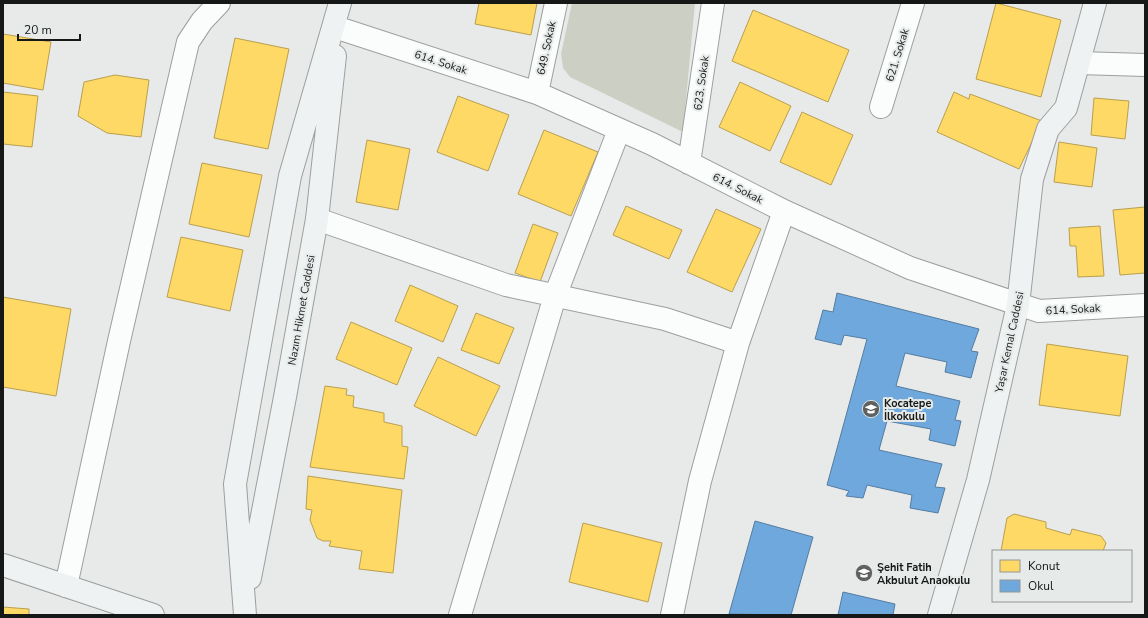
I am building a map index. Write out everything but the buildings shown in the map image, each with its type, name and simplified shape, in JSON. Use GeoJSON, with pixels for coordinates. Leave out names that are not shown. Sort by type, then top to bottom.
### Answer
{"type":"FeatureCollection","features":[{"type":"Feature","properties":{"kind":"street"},"geometry":{"type":"LineString","coordinates":[[66,586],[121,333],[188,42],[202,21],[219,3]]}},
{"type":"Feature","properties":{"kind":"street"},"geometry":{"type":"LineString","coordinates":[[245,615],[235,484],[290,176],[341,3]]}},
{"type":"Feature","properties":{"kind":"street","name":"Nazım Hikmet Caddesi"},"geometry":{"type":"LineString","coordinates":[[245,615],[250,572],[285,397],[317,219],[341,3]]}},
{"type":"Feature","properties":{"kind":"street","name":"649. Sokak"},"geometry":{"type":"LineString","coordinates":[[537,93],[556,3]]}},
{"type":"Feature","properties":{"kind":"street","name":"623. Sokak"},"geometry":{"type":"LineString","coordinates":[[689,163],[713,3]]}},
{"type":"Feature","properties":{"kind":"street","name":"621. Sokak"},"geometry":{"type":"LineString","coordinates":[[881,107],[913,3]]}},
{"type":"Feature","properties":{"kind":"street","name":"Yaşar Kemal Caddesi"},"geometry":{"type":"LineString","coordinates":[[939,615],[978,480],[1018,305],[1032,179],[1048,129],[1066,108],[1095,3]]}},
{"type":"Feature","properties":{"kind":"street","name":"614. Sokak"},"geometry":{"type":"LineString","coordinates":[[338,28],[537,93],[652,144],[784,210],[910,268],[1039,311],[1145,305]]}},
{"type":"Feature","properties":{"kind":"street"},"geometry":{"type":"LineString","coordinates":[[1079,63],[1145,65]]}},
{"type":"Feature","properties":{"kind":"street"},"geometry":{"type":"LineString","coordinates":[[460,615],[555,296],[619,130]]}},
{"type":"Feature","properties":{"kind":"street"},"geometry":{"type":"LineString","coordinates":[[672,615],[700,481],[738,343],[784,210]]}},
{"type":"Feature","properties":{"kind":"street"},"geometry":{"type":"LineString","coordinates":[[317,219],[506,285],[665,320],[738,343]]}},
{"type":"Feature","properties":{"kind":"street"},"geometry":{"type":"LineString","coordinates":[[3,565],[153,615]]}},
{"type":"Feature","properties":{"kind":"shaded area"},"geometry":{"type":"Polygon","coordinates":[[[572,3],[695,3],[683,132],[570,77],[563,68],[561,54],[572,3]]]}},
{"type":"Feature","properties":{"kind":"place","name":"Kocatepe İlkokulu"},"geometry":{"type":"Point","coordinates":[871,409]}},
{"type":"Feature","properties":{"kind":"place","name":"Şehit Fatih Akbulut Anaokulu"},"geometry":{"type":"Point","coordinates":[864,573]}}]}
